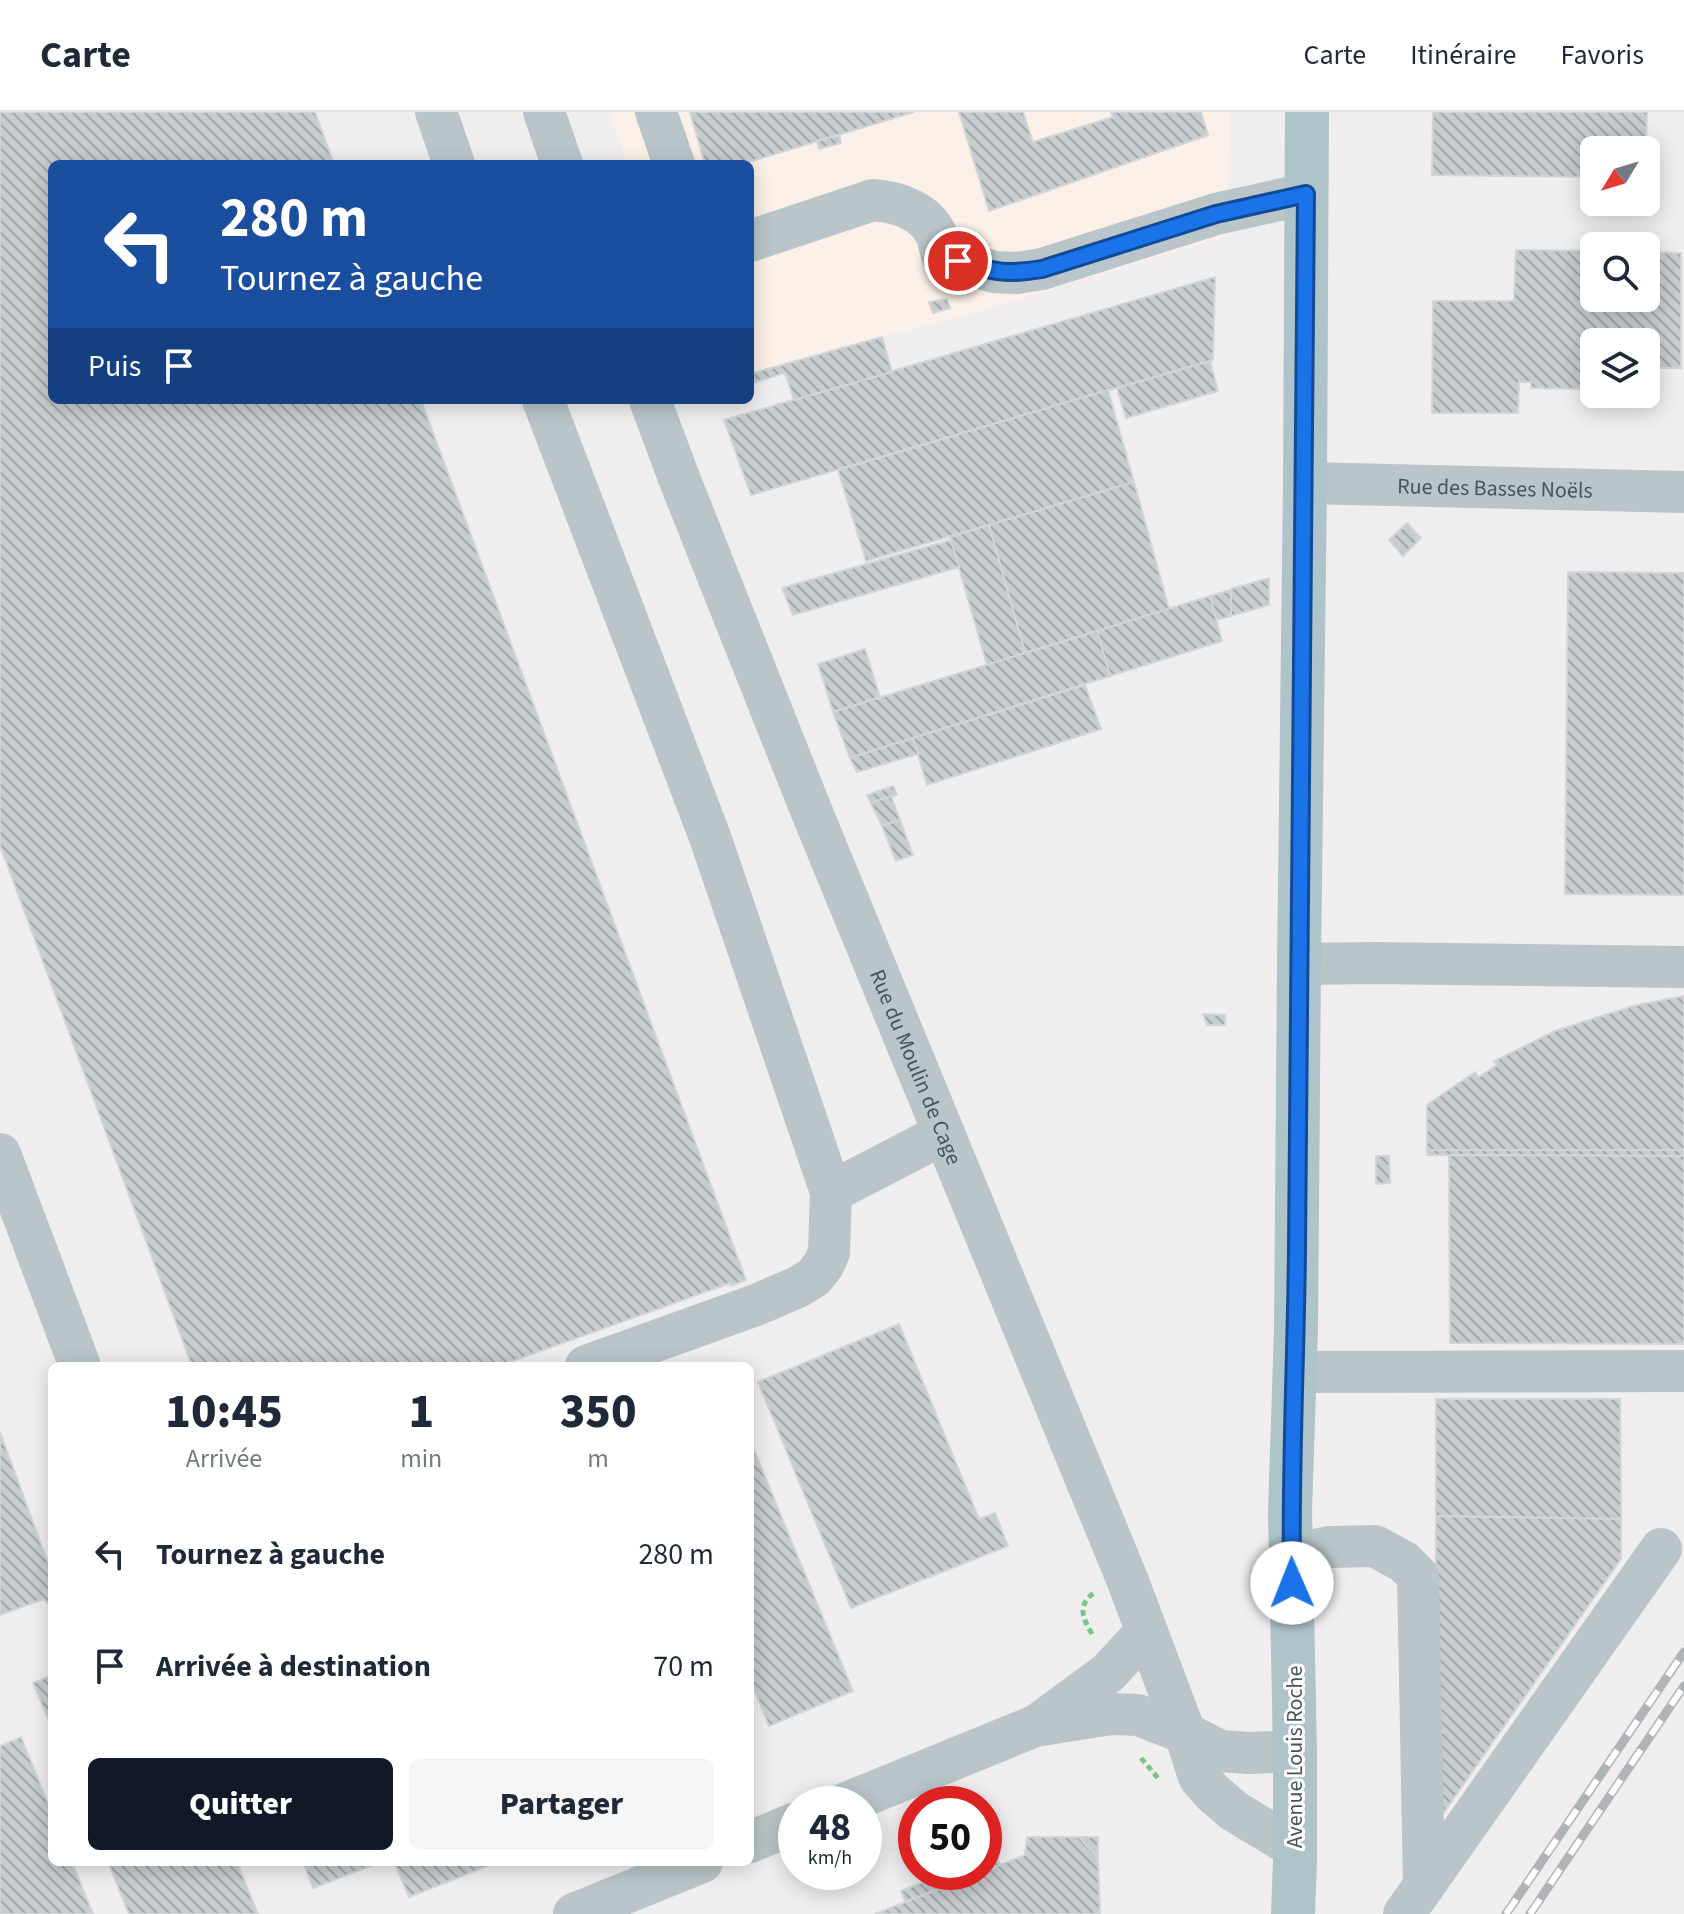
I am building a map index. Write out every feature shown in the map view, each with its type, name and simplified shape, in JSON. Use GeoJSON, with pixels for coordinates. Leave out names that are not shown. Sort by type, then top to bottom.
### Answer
{"type":"FeatureCollection","features":[{"type":"Feature","properties":{"kind":"main road","name":"Avenue Louis Roche"},"geometry":{"type":"LineString","coordinates":[[1293,1914],[1295,1751],[1290,1512],[1295,1372],[1307,112]]}},
{"type":"Feature","properties":{"kind":"street"},"geometry":{"type":"LineString","coordinates":[[436,112],[453,160]]}},
{"type":"Feature","properties":{"kind":"street"},"geometry":{"type":"LineString","coordinates":[[544,112],[561,160]]}},
{"type":"Feature","properties":{"kind":"street"},"geometry":{"type":"LineString","coordinates":[[656,112],[673,160]]}},
{"type":"Feature","properties":{"kind":"street"},"geometry":{"type":"LineString","coordinates":[[754,240],[873,200],[888,201],[920,215],[937,236],[942,255],[994,272],[1017,273],[1042,269],[1216,214],[1306,194]]}},
{"type":"Feature","properties":{"kind":"street"},"geometry":{"type":"LineString","coordinates":[[545,404],[710,837],[831,1192],[829,1252],[814,1277],[756,1305],[597,1362]]}},
{"type":"Feature","properties":{"kind":"street","name":"Rue du Moulin de Cage"},"geometry":{"type":"LineString","coordinates":[[651,404],[794,767],[1127,1579],[1199,1777],[1212,1792],[1246,1819],[1295,1848]]}},
{"type":"Feature","properties":{"kind":"street","name":"Rue des Basses Noëls"},"geometry":{"type":"LineString","coordinates":[[1305,483],[1684,492]]}},
{"type":"Feature","properties":{"kind":"street"},"geometry":{"type":"LineString","coordinates":[[1299,964],[1684,967]]}},
{"type":"Feature","properties":{"kind":"street"},"geometry":{"type":"LineString","coordinates":[[831,1192],[943,1134]]}},
{"type":"Feature","properties":{"kind":"street"},"geometry":{"type":"LineString","coordinates":[[0,1154],[78,1362]]}},
{"type":"Feature","properties":{"kind":"street"},"geometry":{"type":"LineString","coordinates":[[1295,1372],[1684,1371]]}},
{"type":"Feature","properties":{"kind":"street"},"geometry":{"type":"LineString","coordinates":[[1291,1555],[1329,1547],[1375,1546],[1404,1562],[1418,1576],[1414,1900]]}},
{"type":"Feature","properties":{"kind":"street"},"geometry":{"type":"LineString","coordinates":[[1414,1900],[1661,1549]]}},
{"type":"Feature","properties":{"kind":"street"},"geometry":{"type":"LineString","coordinates":[[1035,1726],[1108,1673],[1146,1632]]}},
{"type":"Feature","properties":{"kind":"street"},"geometry":{"type":"LineString","coordinates":[[882,1788],[1035,1726],[1123,1714],[1138,1715],[1185,1733],[1220,1751],[1295,1751]]}},
{"type":"Feature","properties":{"kind":"street"},"geometry":{"type":"LineString","coordinates":[[754,1840],[778,1830]]}},
{"type":"Feature","properties":{"kind":"street"},"geometry":{"type":"LineString","coordinates":[[574,1914],[692,1866]]}},
{"type":"Feature","properties":{"kind":"path"},"geometry":{"type":"LineString","coordinates":[[1098,1645],[1082,1612],[1084,1602],[1091,1593],[1101,1589]]}},
{"type":"Feature","properties":{"kind":"shaded area"},"geometry":{"type":"Polygon","coordinates":[[[609,112],[1230,112],[1229,235],[964,316],[754,373],[754,160],[627,160],[609,112]]]}},
{"type":"Feature","properties":{"kind":"building"},"geometry":{"type":"Polygon","coordinates":[[[0,112],[315,112],[333,160],[48,160],[48,404],[422,404],[746,1280],[731,1286],[730,1283],[510,1362],[191,1362],[0,845],[0,112]]]}},
{"type":"Feature","properties":{"kind":"building"},"geometry":{"type":"Polygon","coordinates":[[[690,112],[914,112],[754,160],[704,160],[690,112]]]}},
{"type":"Feature","properties":{"kind":"building"},"geometry":{"type":"Polygon","coordinates":[[[959,112],[1023,112],[1033,142],[1113,117],[1111,112],[1201,112],[1208,135],[989,211],[959,112]]]}},
{"type":"Feature","properties":{"kind":"building"},"geometry":{"type":"Polygon","coordinates":[[[1433,112],[1647,112],[1646,136],[1580,136],[1580,177],[1432,175],[1433,112]]]}},
{"type":"Feature","properties":{"kind":"building"},"geometry":{"type":"Polygon","coordinates":[[[839,135],[841,143],[819,149],[817,141],[839,135]]]}},
{"type":"Feature","properties":{"kind":"building"},"geometry":{"type":"Polygon","coordinates":[[[1516,250],[1580,251],[1580,312],[1660,312],[1660,252],[1681,253],[1681,368],[1660,368],[1660,328],[1580,328],[1580,389],[1531,388],[1531,382],[1519,382],[1518,413],[1432,413],[1433,301],[1514,301],[1516,250]]]}},
{"type":"Feature","properties":{"kind":"building"},"geometry":{"type":"Polygon","coordinates":[[[1215,277],[1213,360],[751,495],[724,420],[1215,277]]]}},
{"type":"Feature","properties":{"kind":"building"},"geometry":{"type":"Polygon","coordinates":[[[947,299],[950,308],[933,313],[929,302],[947,299]]]}},
{"type":"Feature","properties":{"kind":"building"},"geometry":{"type":"Polygon","coordinates":[[[882,337],[892,372],[794,400],[785,373],[754,383],[754,373],[882,337]]]}},
{"type":"Feature","properties":{"kind":"building"},"geometry":{"type":"Polygon","coordinates":[[[1210,361],[1218,391],[1126,418],[1117,388],[1210,361]]]}},
{"type":"Feature","properties":{"kind":"building"},"geometry":{"type":"Polygon","coordinates":[[[1108,390],[1134,482],[866,561],[838,470],[1108,390]]]}},
{"type":"Feature","properties":{"kind":"building"},"geometry":{"type":"Polygon","coordinates":[[[1134,482],[1169,609],[1025,653],[989,525],[1134,482]]]}},
{"type":"Feature","properties":{"kind":"building"},"geometry":{"type":"Polygon","coordinates":[[[1407,523],[1421,538],[1403,556],[1389,540],[1407,523]]]}},
{"type":"Feature","properties":{"kind":"building"},"geometry":{"type":"Polygon","coordinates":[[[989,525],[1025,653],[987,665],[950,537],[989,525]]]}},
{"type":"Feature","properties":{"kind":"building"},"geometry":{"type":"Polygon","coordinates":[[[951,540],[959,567],[793,615],[782,588],[951,540]]]}},
{"type":"Feature","properties":{"kind":"building"},"geometry":{"type":"Polygon","coordinates":[[[1568,572],[1684,573],[1684,895],[1565,894],[1568,572]]]}},
{"type":"Feature","properties":{"kind":"building"},"geometry":{"type":"Polygon","coordinates":[[[1269,578],[1269,605],[1231,616],[1231,589],[1269,578]]]}},
{"type":"Feature","properties":{"kind":"building"},"geometry":{"type":"Polygon","coordinates":[[[1231,590],[1231,616],[1216,620],[1210,596],[1231,590]]]}},
{"type":"Feature","properties":{"kind":"building"},"geometry":{"type":"Polygon","coordinates":[[[1210,596],[1222,641],[1110,676],[1097,631],[1210,596]]]}},
{"type":"Feature","properties":{"kind":"building"},"geometry":{"type":"Polygon","coordinates":[[[1097,631],[1110,676],[850,758],[833,712],[1097,631]]]}},
{"type":"Feature","properties":{"kind":"building"},"geometry":{"type":"Polygon","coordinates":[[[865,649],[880,697],[833,712],[818,664],[865,649]]]}},
{"type":"Feature","properties":{"kind":"building"},"geometry":{"type":"Polygon","coordinates":[[[1085,685],[1101,729],[927,785],[913,738],[1085,685]]]}},
{"type":"Feature","properties":{"kind":"building"},"geometry":{"type":"Polygon","coordinates":[[[913,738],[918,754],[857,772],[850,758],[913,738]]]}},
{"type":"Feature","properties":{"kind":"building"},"geometry":{"type":"Polygon","coordinates":[[[893,786],[897,795],[871,803],[867,795],[893,786]]]}},
{"type":"Feature","properties":{"kind":"building"},"geometry":{"type":"Polygon","coordinates":[[[891,796],[900,820],[882,826],[871,803],[891,796]]]}},
{"type":"Feature","properties":{"kind":"building"},"geometry":{"type":"Polygon","coordinates":[[[900,820],[913,855],[896,861],[882,826],[900,820]]]}},
{"type":"Feature","properties":{"kind":"building"},"geometry":{"type":"Polygon","coordinates":[[[1684,996],[1684,1150],[1427,1150],[1427,1105],[1475,1072],[1479,1077],[1497,1065],[1494,1061],[1555,1031],[1633,1006],[1684,996]]]}},
{"type":"Feature","properties":{"kind":"building"},"geometry":{"type":"Polygon","coordinates":[[[1203,1014],[1225,1015],[1225,1025],[1207,1025],[1203,1014]]]}},
{"type":"Feature","properties":{"kind":"building"},"geometry":{"type":"Polygon","coordinates":[[[1427,1150],[1684,1150],[1684,1156],[1427,1155],[1427,1150]]]}},
{"type":"Feature","properties":{"kind":"building"},"geometry":{"type":"Polygon","coordinates":[[[1449,1155],[1684,1156],[1684,1344],[1450,1343],[1449,1155]]]}},
{"type":"Feature","properties":{"kind":"building"},"geometry":{"type":"Polygon","coordinates":[[[1376,1156],[1389,1156],[1390,1183],[1376,1184],[1376,1156]]]}},
{"type":"Feature","properties":{"kind":"building"},"geometry":{"type":"Polygon","coordinates":[[[899,1324],[979,1519],[995,1513],[1008,1546],[851,1608],[758,1382],[899,1324]]]}},
{"type":"Feature","properties":{"kind":"building"},"geometry":{"type":"Polygon","coordinates":[[[1436,1399],[1620,1399],[1621,1519],[1436,1516],[1436,1399]]]}},
{"type":"Feature","properties":{"kind":"building"},"geometry":{"type":"Polygon","coordinates":[[[0,1432],[48,1563],[48,1603],[44,1599],[0,1615],[0,1432]]]}},
{"type":"Feature","properties":{"kind":"building"},"geometry":{"type":"Polygon","coordinates":[[[754,1450],[853,1691],[769,1726],[754,1689],[754,1450]]]}},
{"type":"Feature","properties":{"kind":"building"},"geometry":{"type":"Polygon","coordinates":[[[1436,1516],[1621,1519],[1621,1559],[1435,1825],[1436,1516]]]}},
{"type":"Feature","properties":{"kind":"building"},"geometry":{"type":"Polygon","coordinates":[[[48,1677],[48,1719],[33,1683],[48,1677]]]}},
{"type":"Feature","properties":{"kind":"building"},"geometry":{"type":"Polygon","coordinates":[[[21,1737],[48,1803],[48,1866],[74,1866],[93,1914],[0,1914],[0,1746],[21,1737]]]}},
{"type":"Feature","properties":{"kind":"building"},"geometry":{"type":"Polygon","coordinates":[[[1027,1837],[1079,1837],[1098,1858],[1100,1914],[875,1914],[936,1890],[1002,1890],[1002,1864],[1025,1855],[1027,1837]]]}},
{"type":"Feature","properties":{"kind":"building"},"geometry":{"type":"Polygon","coordinates":[[[1079,1837],[1098,1837],[1098,1858],[1079,1837]]]}},
{"type":"Feature","properties":{"kind":"building"},"geometry":{"type":"Polygon","coordinates":[[[110,1866],[239,1866],[258,1914],[129,1914],[110,1866]]]}},
{"type":"Feature","properties":{"kind":"building"},"geometry":{"type":"Polygon","coordinates":[[[305,1866],[371,1866],[313,1888],[305,1866]]]}},
{"type":"Feature","properties":{"kind":"building"},"geometry":{"type":"Polygon","coordinates":[[[396,1866],[467,1866],[470,1873],[409,1897],[396,1866]]]}},
{"type":"Feature","properties":{"kind":"building"},"geometry":{"type":"Polygon","coordinates":[[[467,1866],[487,1866],[470,1873],[467,1866]]]}},
{"type":"Feature","properties":{"kind":"building"},"geometry":{"type":"Polygon","coordinates":[[[903,1890],[936,1890],[905,1902],[901,1891],[903,1890]]]}},
{"type":"Feature","properties":{"kind":"railway"},"geometry":{"type":"LineString","coordinates":[[1506,1914],[1684,1652]]}},
{"type":"Feature","properties":{"kind":"railway"},"geometry":{"type":"LineString","coordinates":[[1530,1914],[1684,1686]]}},
{"type":"Feature","properties":{"kind":"route"},"geometry":{"type":"LineString","coordinates":[[958,261],[994,272],[1017,273],[1042,269],[1216,214],[1306,194],[1296,1329],[1290,1512],[1292,1583]]}}]}
